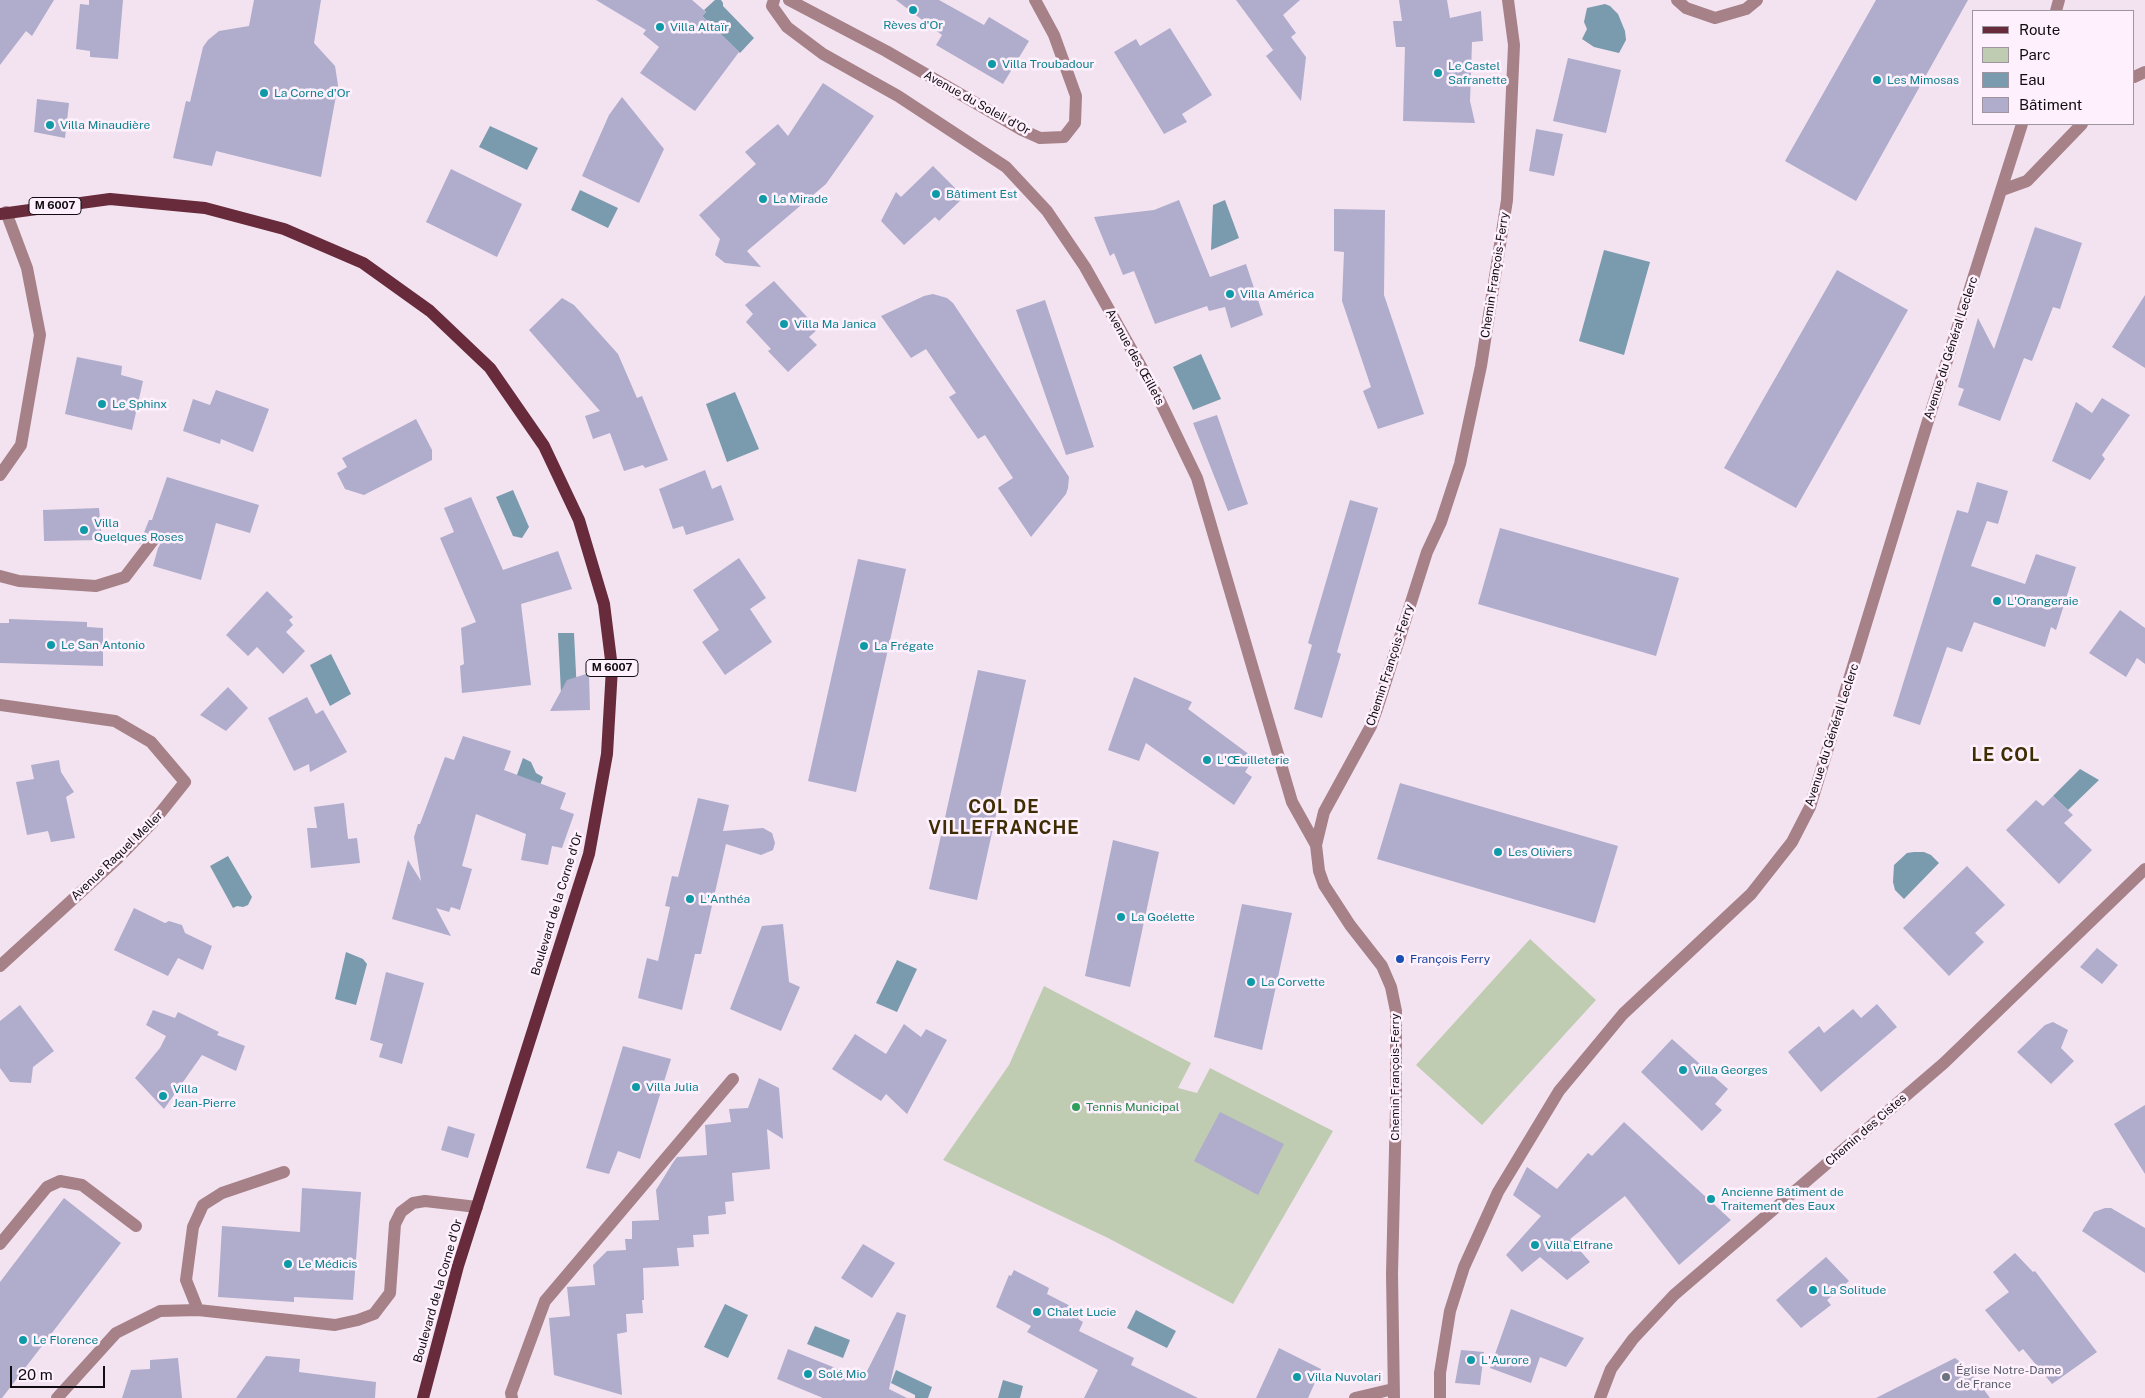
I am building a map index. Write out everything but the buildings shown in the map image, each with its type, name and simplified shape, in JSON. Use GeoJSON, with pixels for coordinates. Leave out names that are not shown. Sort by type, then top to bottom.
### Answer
{"type":"FeatureCollection","features":[{"type":"Feature","properties":{"kind":"main road","name":"Boulevard de la Corne d'Or"},"geometry":{"type":"LineString","coordinates":[[3,213],[110,199],[205,208],[284,229],[363,263],[430,311],[490,368],[544,446],[579,520],[604,604],[612,668],[607,754],[589,854],[458,1266],[423,1398]]}},
{"type":"Feature","properties":{"kind":"street","name":"Avenue des Œillets"},"geometry":{"type":"LineString","coordinates":[[774,0],[772,6],[787,27],[823,54],[898,96],[1006,167],[1047,211],[1085,267],[1157,395],[1197,478],[1292,802],[1316,845]]}},
{"type":"Feature","properties":{"kind":"street","name":"Avenue du Soleil d'Or"},"geometry":{"type":"LineString","coordinates":[[789,0],[877,47],[1022,130],[1040,138],[1064,137],[1075,123],[1076,96],[1054,35],[1036,0]]}},
{"type":"Feature","properties":{"kind":"street","name":"Chemin François-Ferry"},"geometry":{"type":"LineString","coordinates":[[1393,1393],[1392,1274],[1396,1011],[1391,987],[1382,966],[1350,925],[1324,885],[1319,870],[1316,845],[1324,812],[1371,726],[1427,552],[1440,522],[1460,464],[1481,366],[1507,200],[1514,46],[1508,0]]}},
{"type":"Feature","properties":{"kind":"street"},"geometry":{"type":"LineString","coordinates":[[1677,0],[1686,8],[1715,18],[1746,8],[1757,0]]}},
{"type":"Feature","properties":{"kind":"street","name":"Avenue du Général Leclerc"},"geometry":{"type":"LineString","coordinates":[[1440,1398],[1440,1373],[1450,1311],[1464,1267],[1498,1192],[1559,1091],[1623,1014],[1751,894],[1792,842],[1810,807],[1927,424],[2022,125]]}},
{"type":"Feature","properties":{"kind":"street"},"geometry":{"type":"LineString","coordinates":[[2002,190],[2026,181],[2081,125]]}},
{"type":"Feature","properties":{"kind":"street"},"geometry":{"type":"LineString","coordinates":[[0,475],[21,445],[40,335],[27,268],[3,213]]}},
{"type":"Feature","properties":{"kind":"street"},"geometry":{"type":"LineString","coordinates":[[0,576],[19,581],[96,586],[125,577],[154,539]]}},
{"type":"Feature","properties":{"kind":"street","name":"Avenue Raquel Meller"},"geometry":{"type":"LineString","coordinates":[[0,705],[115,721],[151,742],[185,782],[153,822],[118,858],[0,966]]}},
{"type":"Feature","properties":{"kind":"street","name":"Chemin des Cistes"},"geometry":{"type":"LineString","coordinates":[[1600,1398],[1611,1369],[1633,1339],[1674,1295],[1944,1063],[2145,869]]}},
{"type":"Feature","properties":{"kind":"street"},"geometry":{"type":"LineString","coordinates":[[512,1398],[511,1393],[545,1301],[733,1079]]}},
{"type":"Feature","properties":{"kind":"street"},"geometry":{"type":"LineString","coordinates":[[198,1310],[186,1280],[193,1227],[204,1205],[222,1193],[284,1172]]}},
{"type":"Feature","properties":{"kind":"street"},"geometry":{"type":"LineString","coordinates":[[0,1244],[47,1186],[60,1180],[82,1185],[136,1226]]}},
{"type":"Feature","properties":{"kind":"street"},"geometry":{"type":"LineString","coordinates":[[57,1398],[116,1333],[160,1311],[198,1310],[335,1325],[374,1314],[390,1293],[395,1224],[401,1212],[412,1203],[425,1201],[477,1207]]}},
{"type":"Feature","properties":{"kind":"street"},"geometry":{"type":"LineString","coordinates":[[1356,1398],[1393,1393]]}},
{"type":"Feature","properties":{"kind":"green space"},"geometry":{"type":"Polygon","coordinates":[[[1530,939],[1596,1000],[1482,1125],[1416,1065],[1530,939]]]}},
{"type":"Feature","properties":{"kind":"green space"},"geometry":{"type":"Polygon","coordinates":[[[1044,986],[1191,1063],[1178,1088],[1197,1093],[1210,1068],[1333,1131],[1233,1304],[1108,1238],[943,1160],[1009,1065],[1044,986]]]}},
{"type":"Feature","properties":{"kind":"water"},"geometry":{"type":"Polygon","coordinates":[[[715,0],[721,0],[723,6],[754,38],[740,53],[702,16],[706,12],[704,10],[715,0]]]}},
{"type":"Feature","properties":{"kind":"water"},"geometry":{"type":"Polygon","coordinates":[[[1605,4],[1618,14],[1625,31],[1626,40],[1619,53],[1594,47],[1582,39],[1587,29],[1584,22],[1587,8],[1605,4]]]}},
{"type":"Feature","properties":{"kind":"water"},"geometry":{"type":"Polygon","coordinates":[[[490,126],[538,148],[527,170],[479,147],[490,126]]]}},
{"type":"Feature","properties":{"kind":"water"},"geometry":{"type":"Polygon","coordinates":[[[580,190],[618,208],[608,228],[571,210],[580,190]]]}},
{"type":"Feature","properties":{"kind":"water"},"geometry":{"type":"Polygon","coordinates":[[[1225,200],[1239,238],[1211,250],[1213,205],[1225,200]]]}},
{"type":"Feature","properties":{"kind":"water"},"geometry":{"type":"Polygon","coordinates":[[[1604,250],[1650,262],[1624,355],[1579,341],[1604,250]]]}},
{"type":"Feature","properties":{"kind":"water"},"geometry":{"type":"Polygon","coordinates":[[[1201,354],[1221,399],[1193,410],[1173,367],[1201,354]]]}},
{"type":"Feature","properties":{"kind":"water"},"geometry":{"type":"Polygon","coordinates":[[[735,392],[759,449],[727,462],[706,404],[735,392]]]}},
{"type":"Feature","properties":{"kind":"water"},"geometry":{"type":"Polygon","coordinates":[[[513,490],[529,527],[522,538],[513,536],[496,497],[513,490]]]}},
{"type":"Feature","properties":{"kind":"water"},"geometry":{"type":"Polygon","coordinates":[[[558,633],[574,633],[577,693],[561,693],[558,633]]]}},
{"type":"Feature","properties":{"kind":"water"},"geometry":{"type":"Polygon","coordinates":[[[331,654],[351,694],[330,706],[310,665],[331,654]]]}},
{"type":"Feature","properties":{"kind":"water"},"geometry":{"type":"Polygon","coordinates":[[[523,758],[531,762],[536,773],[543,777],[530,812],[507,803],[523,758]]]}},
{"type":"Feature","properties":{"kind":"water"},"geometry":{"type":"Polygon","coordinates":[[[2080,769],[2099,780],[2068,810],[2053,796],[2080,769]]]}},
{"type":"Feature","properties":{"kind":"water"},"geometry":{"type":"Polygon","coordinates":[[[1924,852],[1931,855],[1939,863],[1904,899],[1895,890],[1893,882],[1894,865],[1907,853],[1924,852]]]}},
{"type":"Feature","properties":{"kind":"water"},"geometry":{"type":"Polygon","coordinates":[[[228,856],[252,897],[248,905],[243,907],[237,906],[233,908],[210,866],[228,856]]]}},
{"type":"Feature","properties":{"kind":"water"},"geometry":{"type":"Polygon","coordinates":[[[346,952],[363,959],[367,964],[356,1005],[335,999],[346,952]]]}},
{"type":"Feature","properties":{"kind":"water"},"geometry":{"type":"Polygon","coordinates":[[[897,960],[917,969],[897,1012],[876,1003],[897,960]]]}},
{"type":"Feature","properties":{"kind":"water"},"geometry":{"type":"Polygon","coordinates":[[[725,1304],[748,1315],[728,1358],[704,1347],[725,1304]]]}},
{"type":"Feature","properties":{"kind":"water"},"geometry":{"type":"Polygon","coordinates":[[[1136,1310],[1176,1331],[1167,1348],[1127,1328],[1136,1310]]]}},
{"type":"Feature","properties":{"kind":"water"},"geometry":{"type":"Polygon","coordinates":[[[815,1326],[850,1340],[843,1358],[807,1344],[815,1326]]]}},
{"type":"Feature","properties":{"kind":"water"},"geometry":{"type":"Polygon","coordinates":[[[896,1370],[932,1387],[928,1398],[915,1398],[915,1395],[891,1383],[896,1370]]]}},
{"type":"Feature","properties":{"kind":"water"},"geometry":{"type":"Polygon","coordinates":[[[1003,1380],[1023,1386],[1020,1398],[998,1398],[1003,1380]]]}},
{"type":"Feature","properties":{"kind":"place","name":"Rèves d'Or"},"geometry":{"type":"Point","coordinates":[913,10]}},
{"type":"Feature","properties":{"kind":"place","name":"Villa Altaïr"},"geometry":{"type":"Point","coordinates":[660,27]}},
{"type":"Feature","properties":{"kind":"place","name":"Villa Troubadour"},"geometry":{"type":"Point","coordinates":[992,64]}},
{"type":"Feature","properties":{"kind":"place","name":"Le Castel Safranette"},"geometry":{"type":"Point","coordinates":[1438,73]}},
{"type":"Feature","properties":{"kind":"place","name":"Les Mimosas"},"geometry":{"type":"Point","coordinates":[1877,80]}},
{"type":"Feature","properties":{"kind":"place","name":"La Corne d'Or"},"geometry":{"type":"Point","coordinates":[264,93]}},
{"type":"Feature","properties":{"kind":"place","name":"Villa Minaudière"},"geometry":{"type":"Point","coordinates":[50,125]}},
{"type":"Feature","properties":{"kind":"place","name":"Bâtiment Est"},"geometry":{"type":"Point","coordinates":[936,194]}},
{"type":"Feature","properties":{"kind":"place","name":"La Mirade"},"geometry":{"type":"Point","coordinates":[763,199]}},
{"type":"Feature","properties":{"kind":"place","name":"Villa América"},"geometry":{"type":"Point","coordinates":[1230,294]}},
{"type":"Feature","properties":{"kind":"place","name":"Villa Ma Janica"},"geometry":{"type":"Point","coordinates":[784,324]}},
{"type":"Feature","properties":{"kind":"place","name":"Le Sphinx"},"geometry":{"type":"Point","coordinates":[102,404]}},
{"type":"Feature","properties":{"kind":"place","name":"Villa Quelques Roses"},"geometry":{"type":"Point","coordinates":[84,530]}},
{"type":"Feature","properties":{"kind":"place","name":"L'Orangeraie"},"geometry":{"type":"Point","coordinates":[1997,601]}},
{"type":"Feature","properties":{"kind":"place","name":"Le San Antonio"},"geometry":{"type":"Point","coordinates":[51,645]}},
{"type":"Feature","properties":{"kind":"place","name":"La Frégate"},"geometry":{"type":"Point","coordinates":[864,646]}},
{"type":"Feature","properties":{"kind":"place","name":"L'Œuilleterie"},"geometry":{"type":"Point","coordinates":[1207,760]}},
{"type":"Feature","properties":{"kind":"place","name":"Les Oliviers"},"geometry":{"type":"Point","coordinates":[1498,852]}},
{"type":"Feature","properties":{"kind":"place","name":"L'Anthéa"},"geometry":{"type":"Point","coordinates":[690,899]}},
{"type":"Feature","properties":{"kind":"place","name":"La Goélette"},"geometry":{"type":"Point","coordinates":[1121,917]}},
{"type":"Feature","properties":{"kind":"place","name":"François Ferry"},"geometry":{"type":"Point","coordinates":[1400,959]}},
{"type":"Feature","properties":{"kind":"place","name":"La Corvette"},"geometry":{"type":"Point","coordinates":[1251,982]}},
{"type":"Feature","properties":{"kind":"place","name":"Villa Georges"},"geometry":{"type":"Point","coordinates":[1683,1070]}},
{"type":"Feature","properties":{"kind":"place","name":"Villa Julia"},"geometry":{"type":"Point","coordinates":[636,1087]}},
{"type":"Feature","properties":{"kind":"place","name":"Villa Jean-Pierre"},"geometry":{"type":"Point","coordinates":[163,1096]}},
{"type":"Feature","properties":{"kind":"place","name":"Tennis Municipal"},"geometry":{"type":"Point","coordinates":[1076,1107]}},
{"type":"Feature","properties":{"kind":"place","name":"Ancienne Bâtiment de Traitement des Eaux"},"geometry":{"type":"Point","coordinates":[1711,1199]}},
{"type":"Feature","properties":{"kind":"place","name":"Villa Elfrane"},"geometry":{"type":"Point","coordinates":[1535,1245]}},
{"type":"Feature","properties":{"kind":"place","name":"Le Médicis"},"geometry":{"type":"Point","coordinates":[288,1264]}},
{"type":"Feature","properties":{"kind":"place","name":"La Solitude"},"geometry":{"type":"Point","coordinates":[1813,1290]}},
{"type":"Feature","properties":{"kind":"place","name":"Chalet Lucie"},"geometry":{"type":"Point","coordinates":[1037,1312]}},
{"type":"Feature","properties":{"kind":"place","name":"Le Florence"},"geometry":{"type":"Point","coordinates":[23,1340]}},
{"type":"Feature","properties":{"kind":"place","name":"L'Aurore"},"geometry":{"type":"Point","coordinates":[1471,1360]}},
{"type":"Feature","properties":{"kind":"place","name":"Solé Mio"},"geometry":{"type":"Point","coordinates":[808,1374]}},
{"type":"Feature","properties":{"kind":"place","name":"Villa Nuvolari"},"geometry":{"type":"Point","coordinates":[1297,1377]}},
{"type":"Feature","properties":{"kind":"place","name":"Église Notre-Dame de France"},"geometry":{"type":"Point","coordinates":[1946,1377]}},
{"type":"Feature","properties":{"kind":"district","name":"LE COL"},"geometry":{"type":"Point","coordinates":[2006,755]}},
{"type":"Feature","properties":{"kind":"district","name":"COL DE VILLEFRANCHE"},"geometry":{"type":"Point","coordinates":[1004,818]}}]}
